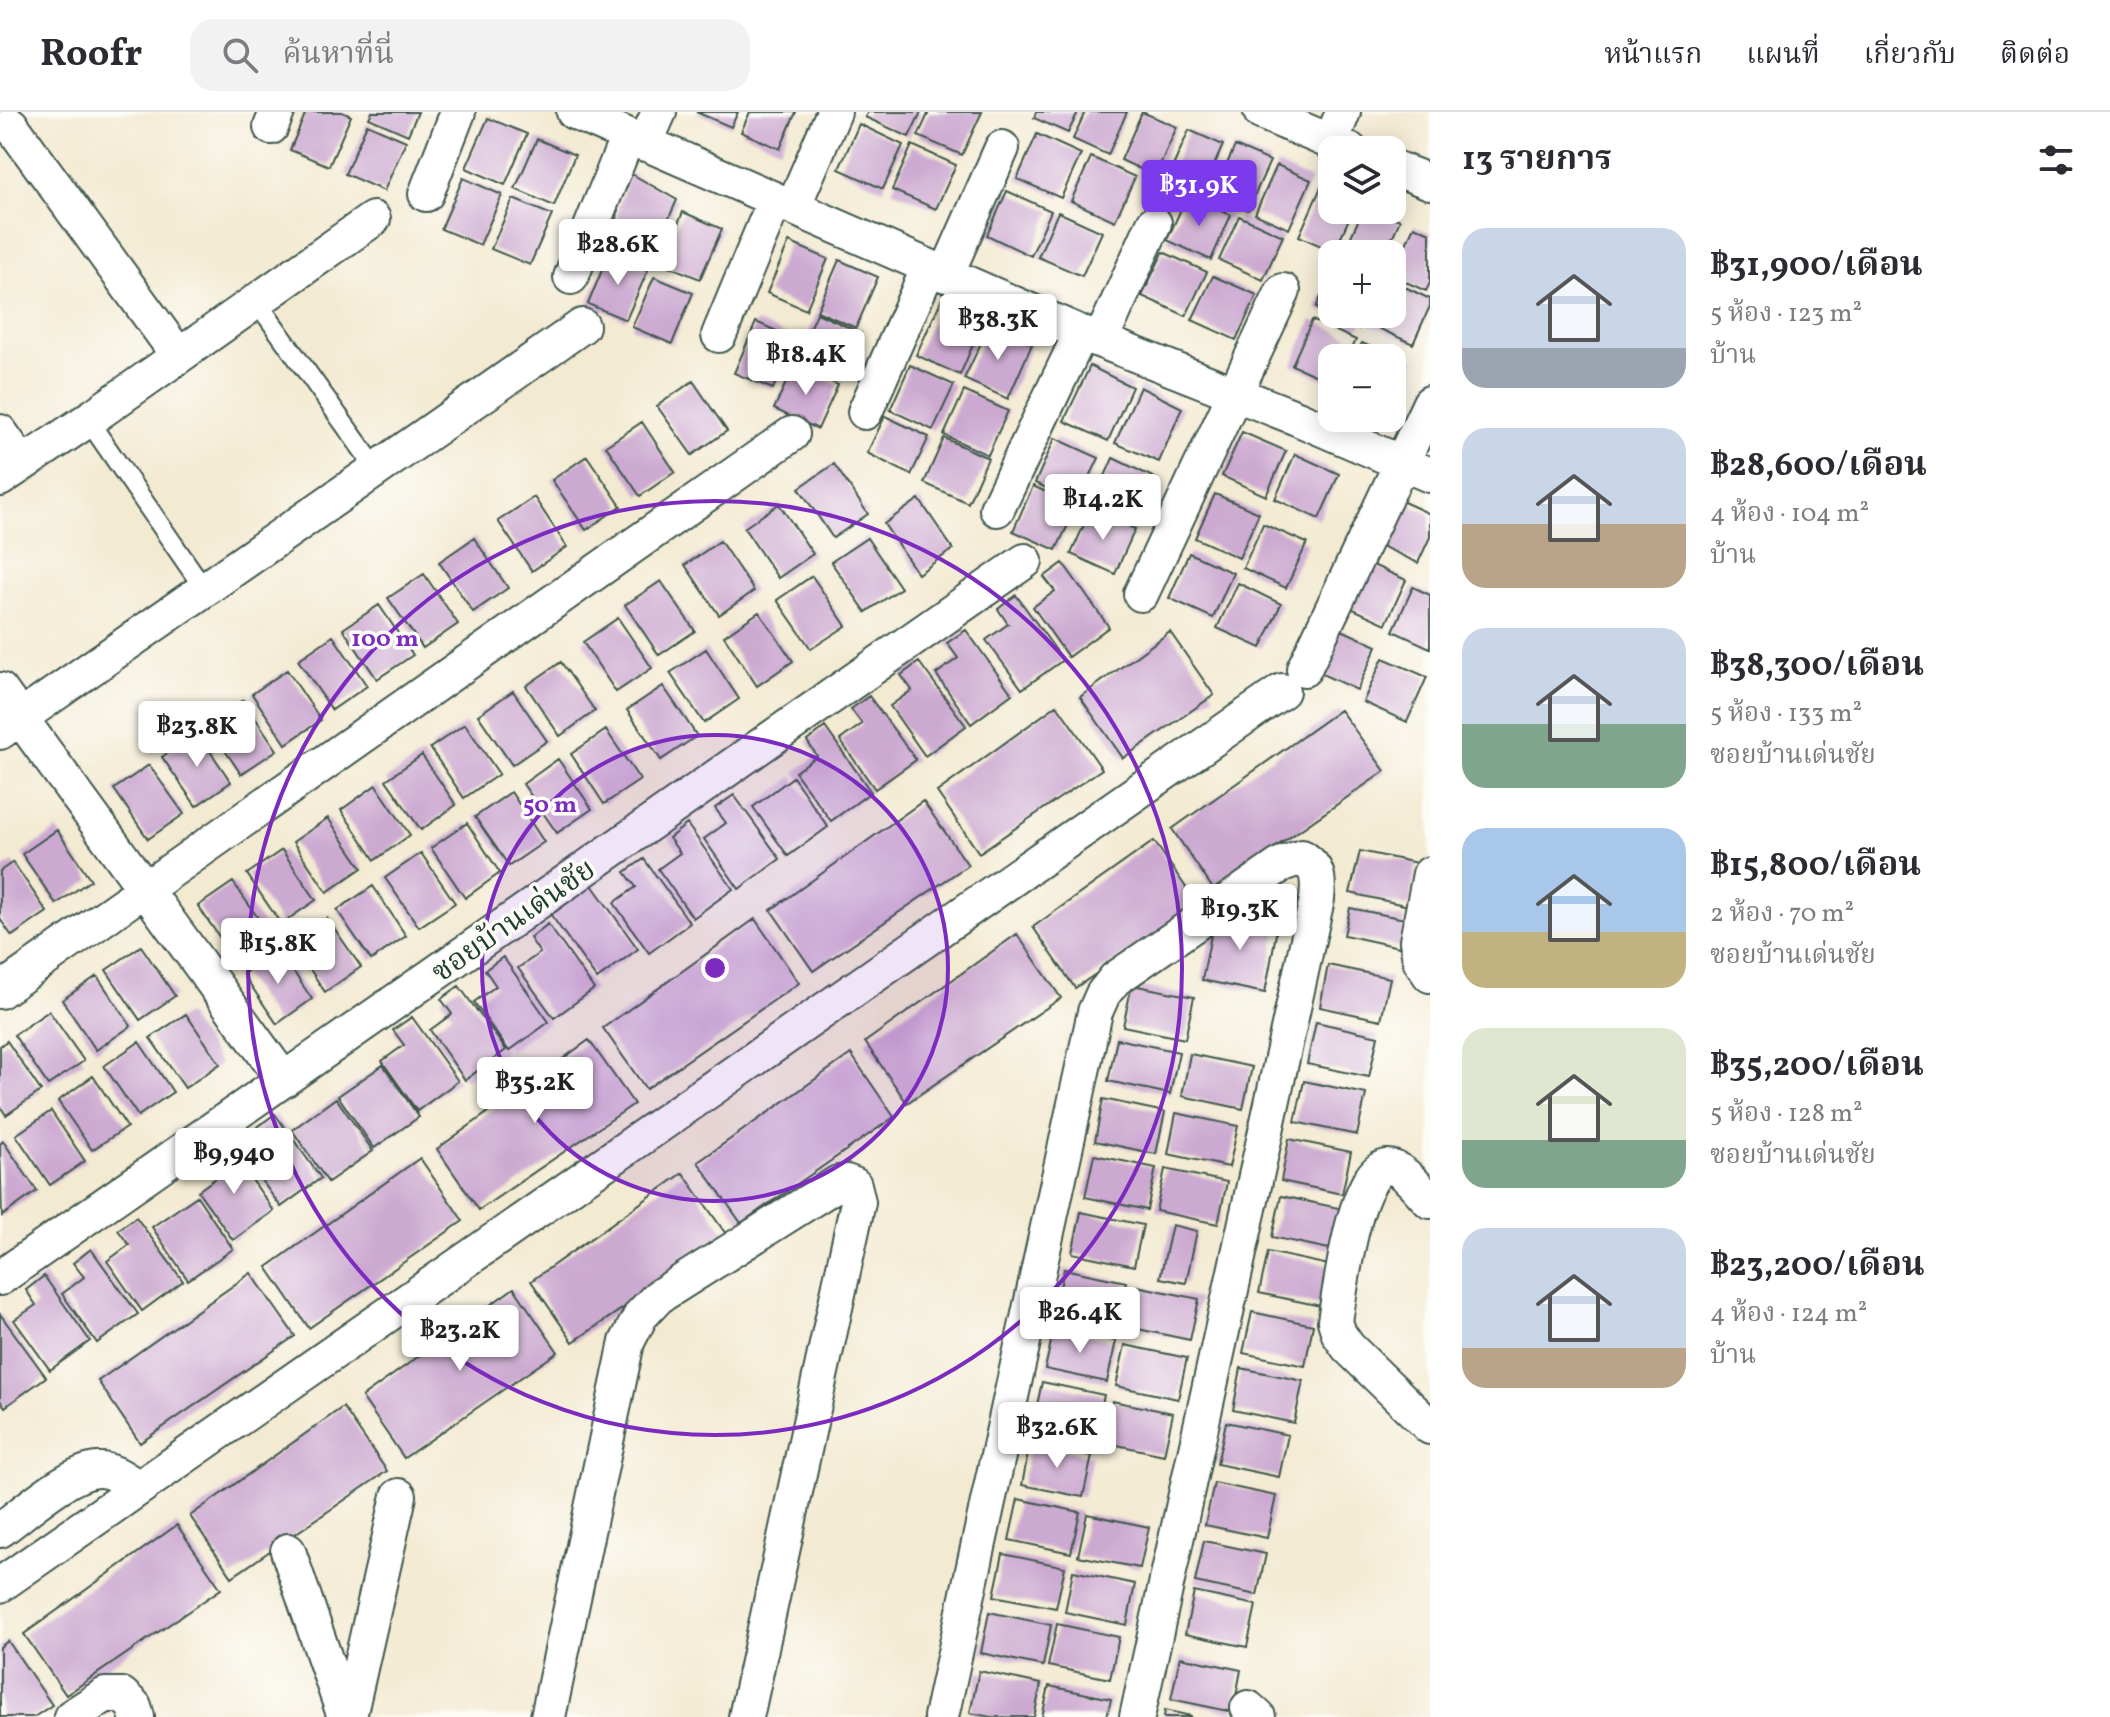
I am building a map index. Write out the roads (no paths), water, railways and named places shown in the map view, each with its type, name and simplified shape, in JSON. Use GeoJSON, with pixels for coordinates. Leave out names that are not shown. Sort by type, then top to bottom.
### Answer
{"type":"FeatureCollection","features":[{"type":"Feature","properties":{"kind":"street"},"geometry":{"type":"LineString","coordinates":[[426,194],[458,112]]}},
{"type":"Feature","properties":{"kind":"street"},"geometry":{"type":"LineString","coordinates":[[574,112],[1091,337],[1416,469]]}},
{"type":"Feature","properties":{"kind":"street"},"geometry":{"type":"LineString","coordinates":[[571,277],[637,140],[659,112]]}},
{"type":"Feature","properties":{"kind":"street"},"geometry":{"type":"LineString","coordinates":[[719,335],[834,112]]}},
{"type":"Feature","properties":{"kind":"street"},"geometry":{"type":"LineString","coordinates":[[1261,112],[1341,135]]}},
{"type":"Feature","properties":{"kind":"street"},"geometry":{"type":"LineString","coordinates":[[11,125],[178,355]]}},
{"type":"Feature","properties":{"kind":"street"},"geometry":{"type":"LineString","coordinates":[[865,412],[1002,148]]}},
{"type":"Feature","properties":{"kind":"street"},"geometry":{"type":"LineString","coordinates":[[1406,173],[1430,182]]}},
{"type":"Feature","properties":{"kind":"street"},"geometry":{"type":"LineString","coordinates":[[0,432],[11,471],[373,219]]}},
{"type":"Feature","properties":{"kind":"street"},"geometry":{"type":"LineString","coordinates":[[997,509],[1154,223]]}},
{"type":"Feature","properties":{"kind":"street"},"geometry":{"type":"LineString","coordinates":[[1141,594],[1283,291]]}},
{"type":"Feature","properties":{"kind":"street"},"geometry":{"type":"LineString","coordinates":[[10,725],[582,326]]}},
{"type":"Feature","properties":{"kind":"street"},"geometry":{"type":"LineString","coordinates":[[0,1585],[1293,680],[1416,469],[1430,403]]}},
{"type":"Feature","properties":{"kind":"street"},"geometry":{"type":"LineString","coordinates":[[0,991],[792,434]]}},
{"type":"Feature","properties":{"kind":"street","name":"ซอยบ้านเด่นชัย"},"geometry":{"type":"LineString","coordinates":[[0,1278],[1025,561]]}},
{"type":"Feature","properties":{"kind":"street"},"geometry":{"type":"LineString","coordinates":[[0,690],[10,725],[145,889],[284,1080]]}},
{"type":"Feature","properties":{"kind":"street"},"geometry":{"type":"LineString","coordinates":[[941,1717],[1095,1012],[1103,994],[1115,979],[1282,864],[1302,857],[1311,864],[1319,878],[1317,899],[1137,1717]]}},
{"type":"Feature","properties":{"kind":"street"},"geometry":{"type":"LineString","coordinates":[[1430,874],[1417,941],[1420,960],[1430,975]]}},
{"type":"Feature","properties":{"kind":"street"},"geometry":{"type":"LineString","coordinates":[[1430,1201],[1398,1170],[1387,1167],[1375,1172],[1366,1187],[1351,1231],[1335,1321],[1348,1347],[1430,1427]]}},
{"type":"Feature","properties":{"kind":"street"},"geometry":{"type":"LineString","coordinates":[[548,1717],[627,1342],[641,1315],[658,1297],[838,1183],[846,1182],[854,1185],[858,1202],[746,1717]]}},
{"type":"Feature","properties":{"kind":"street"},"geometry":{"type":"LineString","coordinates":[[0,1530],[76,1476],[100,1470],[113,1473],[139,1488]]}},
{"type":"Feature","properties":{"kind":"street"},"geometry":{"type":"LineString","coordinates":[[347,1717],[399,1496]]}},
{"type":"Feature","properties":{"kind":"street"},"geometry":{"type":"LineString","coordinates":[[288,1551],[347,1717]]}},
{"type":"Feature","properties":{"kind":"street"},"geometry":{"type":"LineString","coordinates":[[71,1717],[105,1695],[122,1695],[134,1706],[137,1717]]}},
{"type":"Feature","properties":{"kind":"lane"},"geometry":{"type":"LineString","coordinates":[[257,302],[377,470]]}},
{"type":"Feature","properties":{"kind":"lane"},"geometry":{"type":"LineString","coordinates":[[88,420],[205,590]]}}]}
